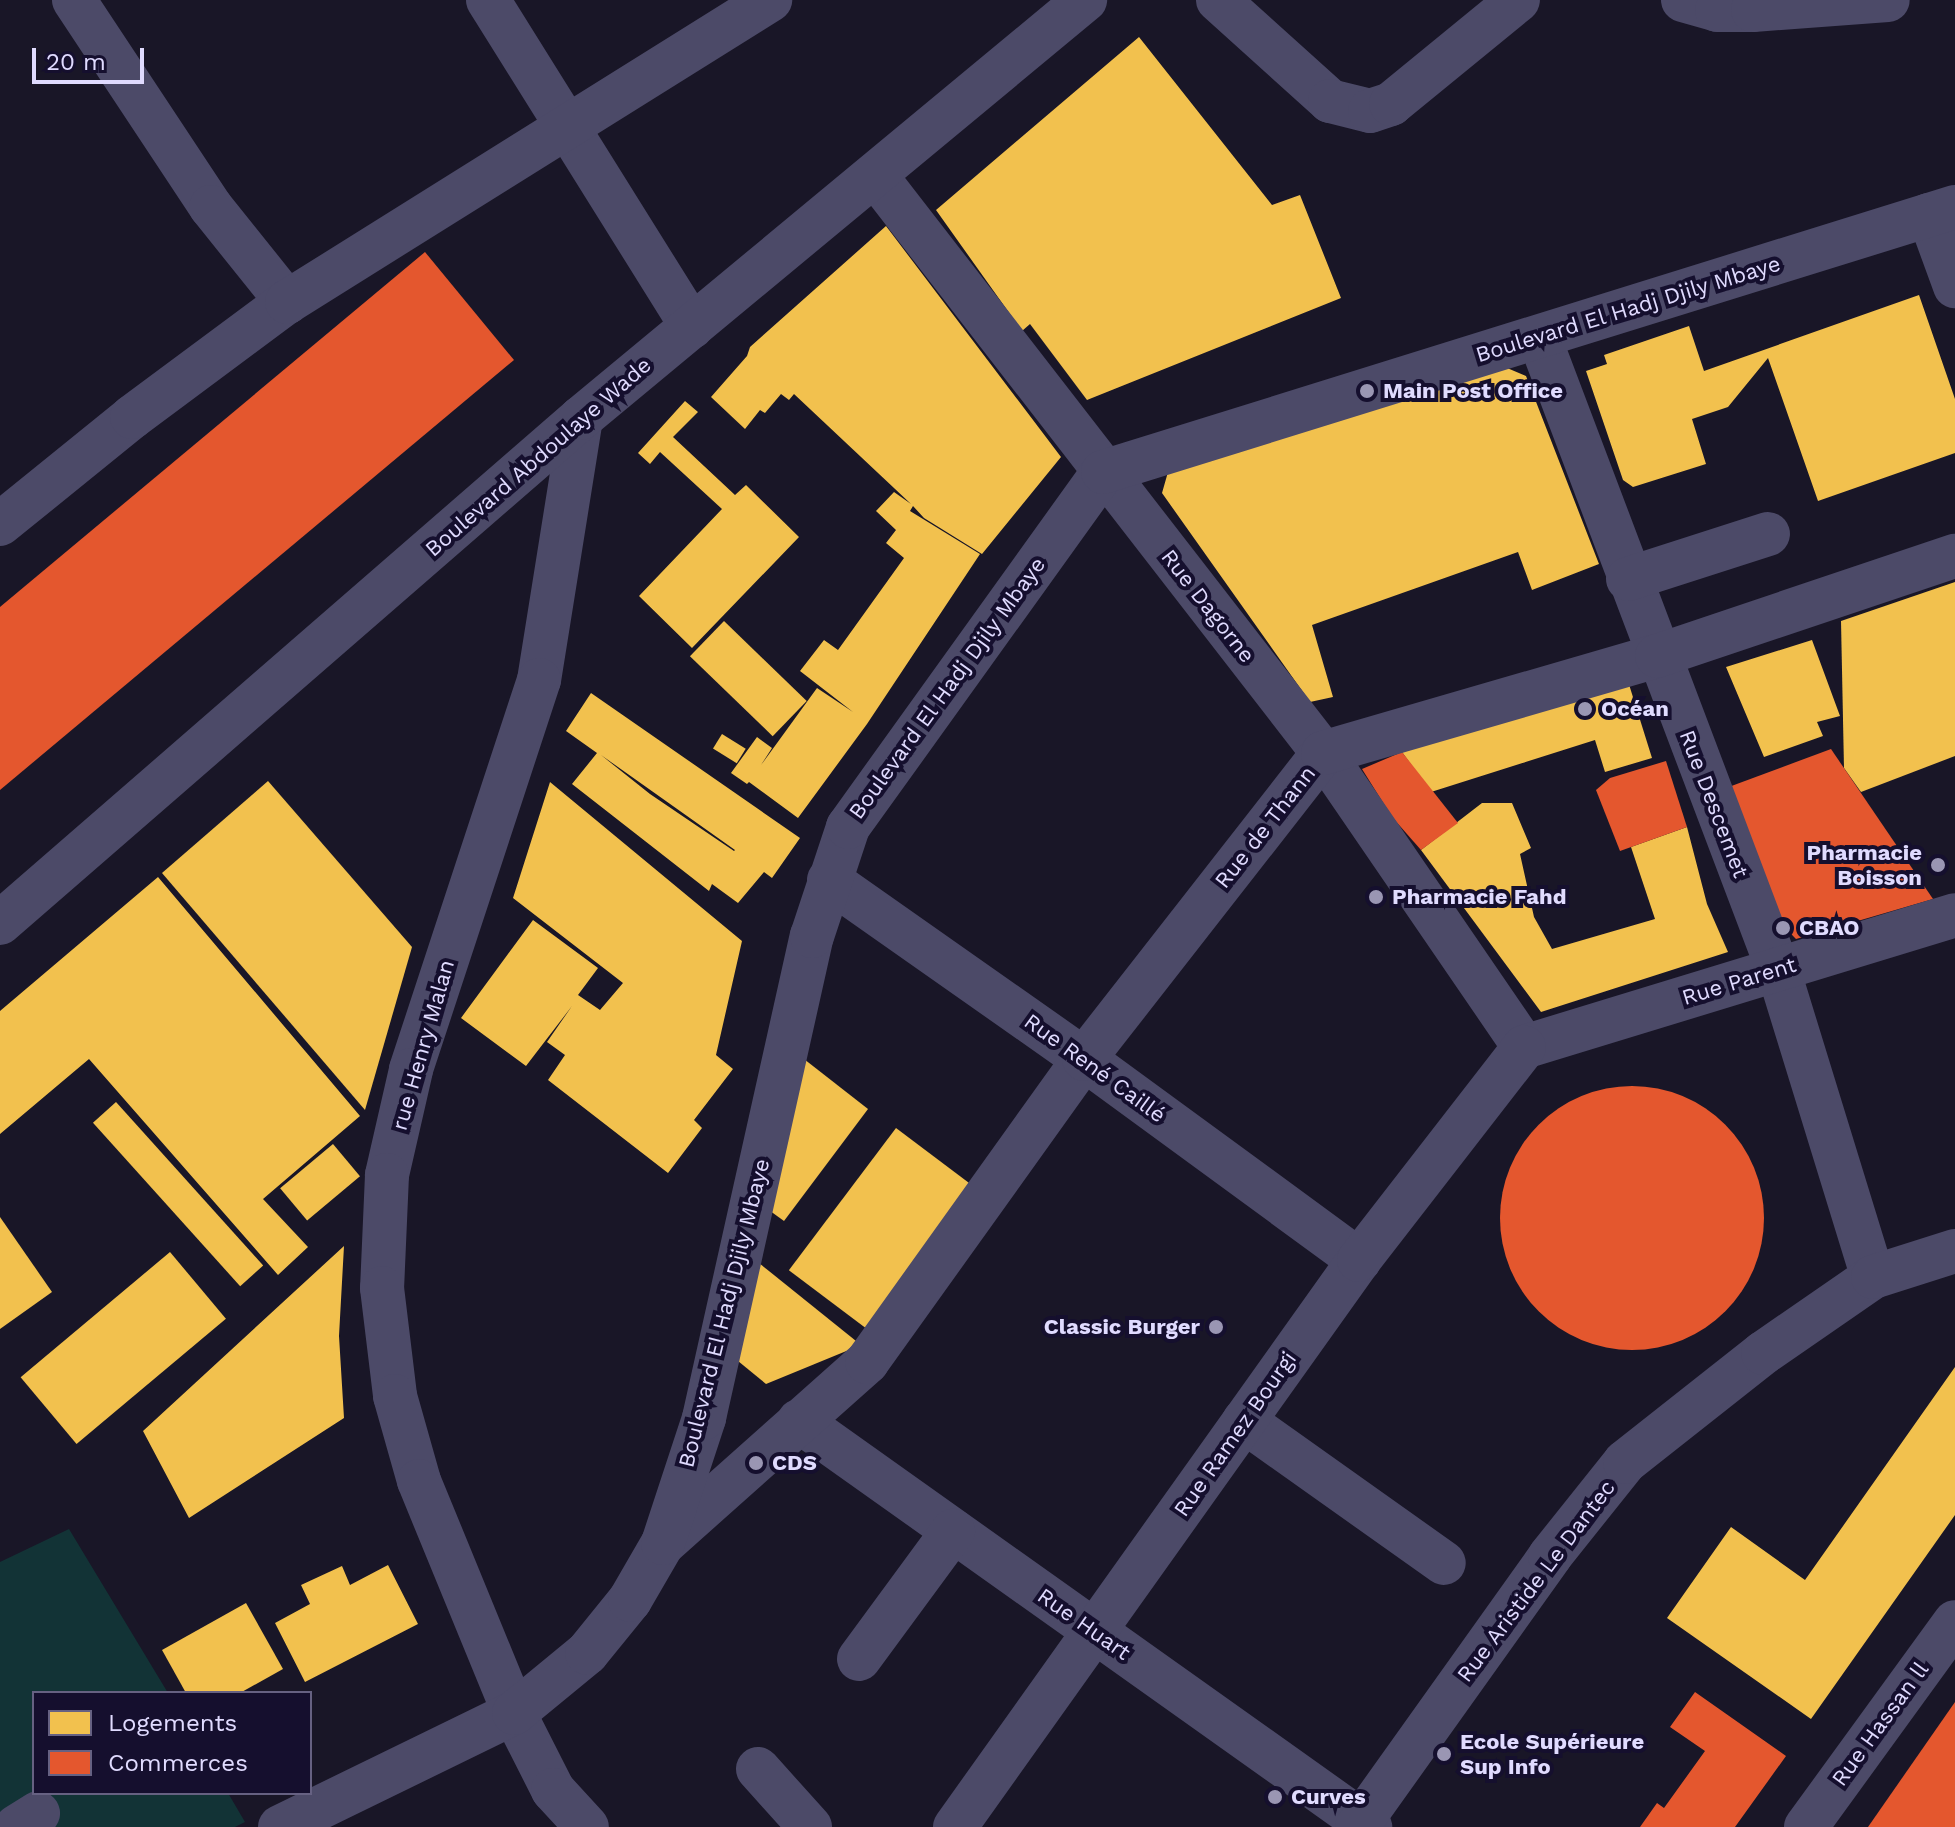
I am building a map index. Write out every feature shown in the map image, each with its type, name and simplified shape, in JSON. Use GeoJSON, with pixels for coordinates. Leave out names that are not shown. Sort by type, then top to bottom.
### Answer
{"type":"FeatureCollection","features":[{"type":"Feature","properties":{"kind":"street"},"geometry":{"type":"LineString","coordinates":[[74,0],[211,207],[287,302]]}},
{"type":"Feature","properties":{"kind":"street"},"geometry":{"type":"LineString","coordinates":[[488,0],[692,327]]}},
{"type":"Feature","properties":{"kind":"street"},"geometry":{"type":"LineString","coordinates":[[0,524],[132,417],[287,302],[770,0]]}},
{"type":"Feature","properties":{"kind":"street","name":"Boulevard Abdoulaye Wade"},"geometry":{"type":"LineString","coordinates":[[0,923],[581,418],[1085,0]]}},
{"type":"Feature","properties":{"kind":"street"},"geometry":{"type":"LineString","coordinates":[[1218,0],[1330,101],[1370,111],[1391,104],[1518,0]]}},
{"type":"Feature","properties":{"kind":"street"},"geometry":{"type":"LineString","coordinates":[[1683,0],[1717,10],[1753,10],[1888,0]]}},
{"type":"Feature","properties":{"kind":"street","name":"Rue Dagorne"},"geometry":{"type":"LineString","coordinates":[[875,175],[1323,753],[1524,1047]]}},
{"type":"Feature","properties":{"kind":"street"},"geometry":{"type":"LineString","coordinates":[[1942,211],[1955,286]]}},
{"type":"Feature","properties":{"kind":"street","name":"Boulevard El Hadj Djily Mbaye"},"geometry":{"type":"LineString","coordinates":[[280,1827],[514,1713],[587,1653],[630,1600],[663,1543],[704,1418],[812,936],[848,827],[1103,472],[1942,211]]}},
{"type":"Feature","properties":{"kind":"street","name":"Rue Descemet"},"geometry":{"type":"LineString","coordinates":[[1539,337],[1657,656],[1778,969],[1873,1277]]}},
{"type":"Feature","properties":{"kind":"street","name":"rue Henry Malan"},"geometry":{"type":"LineString","coordinates":[[581,418],[539,680],[411,1070],[387,1189],[382,1288],[395,1396],[419,1481],[514,1713],[553,1790],[587,1827]]}},
{"type":"Feature","properties":{"kind":"street"},"geometry":{"type":"LineString","coordinates":[[1628,579],[1768,534]]}},
{"type":"Feature","properties":{"kind":"street","name":"Rue de Thann"},"geometry":{"type":"LineString","coordinates":[[663,1543],[867,1362],[1084,1059],[1323,753],[1657,656],[1955,556]]}},
{"type":"Feature","properties":{"kind":"street","name":"Rue René Caillé"},"geometry":{"type":"LineString","coordinates":[[829,880],[1084,1059],[1359,1260]]}},
{"type":"Feature","properties":{"kind":"street","name":"Rue Parent"},"geometry":{"type":"LineString","coordinates":[[1524,1047],[1955,915]]}},
{"type":"Feature","properties":{"kind":"street","name":"Rue Ramez Bourgi"},"geometry":{"type":"LineString","coordinates":[[955,1827],[1359,1260],[1524,1047]]}},
{"type":"Feature","properties":{"kind":"street","name":"Rue Aristide Le Dantec"},"geometry":{"type":"LineString","coordinates":[[1363,1825],[1550,1556],[1625,1462],[1763,1353],[1873,1277],[1955,1251]]}},
{"type":"Feature","properties":{"kind":"street","name":"Rue Huart"},"geometry":{"type":"LineString","coordinates":[[799,1421],[1363,1825]]}},
{"type":"Feature","properties":{"kind":"street"},"geometry":{"type":"LineString","coordinates":[[1244,1421],[1444,1563]]}},
{"type":"Feature","properties":{"kind":"street"},"geometry":{"type":"LineString","coordinates":[[859,1659],[953,1531]]}},
{"type":"Feature","properties":{"kind":"street","name":"Rue Hassan ll"},"geometry":{"type":"LineString","coordinates":[[1806,1827],[1955,1622]]}},
{"type":"Feature","properties":{"kind":"street"},"geometry":{"type":"LineString","coordinates":[[758,1769],[810,1827]]}},
{"type":"Feature","properties":{"kind":"green space"},"geometry":{"type":"Polygon","coordinates":[[[69,1529],[167,1691],[32,1691],[32,1795],[229,1795],[245,1822],[235,1827],[0,1827],[0,1562],[69,1529]]]}},
{"type":"Feature","properties":{"kind":"building: Logements"},"geometry":{"type":"Polygon","coordinates":[[[1139,37],[1272,205],[1300,195],[1341,298],[1087,400],[1030,324],[1022,331],[936,210],[1139,37]]]}},
{"type":"Feature","properties":{"kind":"building: Logements"},"geometry":{"type":"Polygon","coordinates":[[[886,226],[1061,457],[982,554],[924,518],[913,506],[910,511],[980,554],[867,724],[798,818],[749,782],[747,784],[731,773],[757,737],[772,748],[761,765],[817,688],[853,712],[800,671],[824,640],[838,650],[904,558],[886,543],[896,530],[876,511],[894,492],[911,504],[794,394],[789,400],[781,394],[765,413],[760,410],[745,429],[711,397],[747,356],[750,347],[886,226]]]}},
{"type":"Feature","properties":{"kind":"building: Logements"},"geometry":{"type":"Polygon","coordinates":[[[1919,295],[1955,399],[1955,453],[1818,501],[1768,358],[1728,407],[1692,419],[1706,464],[1633,487],[1623,480],[1586,371],[1607,364],[1604,355],[1689,326],[1704,371],[1919,295]]]}},
{"type":"Feature","properties":{"kind":"building: Logements"},"geometry":{"type":"Polygon","coordinates":[[[1500,365],[1526,376],[1599,564],[1532,590],[1518,552],[1312,625],[1333,697],[1310,702],[1162,493],[1170,465],[1500,365]]]}},
{"type":"Feature","properties":{"kind":"building: Logements"},"geometry":{"type":"Polygon","coordinates":[[[685,401],[698,412],[673,437],[735,495],[746,485],[799,537],[692,648],[639,596],[722,509],[660,452],[650,464],[638,453],[685,401]]]}},
{"type":"Feature","properties":{"kind":"building: Logements"},"geometry":{"type":"Polygon","coordinates":[[[1955,582],[1955,756],[1861,792],[1844,768],[1841,621],[1955,582]]]}},
{"type":"Feature","properties":{"kind":"building: Logements"},"geometry":{"type":"Polygon","coordinates":[[[724,621],[807,701],[773,736],[690,656],[724,621]]]}},
{"type":"Feature","properties":{"kind":"building: Logements"},"geometry":{"type":"Polygon","coordinates":[[[1812,640],[1840,716],[1817,722],[1823,736],[1764,757],[1726,667],[1812,640]]]}},
{"type":"Feature","properties":{"kind":"building: Logements","name":"Océan"},"geometry":{"type":"Polygon","coordinates":[[[1627,678],[1652,758],[1605,772],[1595,740],[1431,792],[1402,752],[1627,678]]]}},
{"type":"Feature","properties":{"kind":"building: Logements"},"geometry":{"type":"Polygon","coordinates":[[[591,693],[800,838],[772,878],[764,872],[738,903],[712,884],[709,891],[572,784],[597,753],[566,731],[591,693]],[[601,755],[650,794],[735,850],[601,755]]]}},
{"type":"Feature","properties":{"kind":"building: Logements"},"geometry":{"type":"Polygon","coordinates":[[[722,734],[746,749],[737,763],[713,748],[722,734]]]}},
{"type":"Feature","properties":{"kind":"building: Logements"},"geometry":{"type":"Polygon","coordinates":[[[268,781],[412,947],[365,1110],[162,873],[268,781]]]}},
{"type":"Feature","properties":{"kind":"building: Logements"},"geometry":{"type":"Polygon","coordinates":[[[550,782],[742,941],[716,1055],[733,1069],[694,1120],[702,1128],[668,1173],[548,1080],[565,1055],[547,1042],[572,1006],[526,1066],[461,1018],[533,920],[598,968],[578,995],[600,1010],[623,983],[513,898],[550,782]]]}},
{"type":"Feature","properties":{"kind":"building: Logements"},"geometry":{"type":"Polygon","coordinates":[[[1482,803],[1512,803],[1531,848],[1520,854],[1534,917],[1552,949],[1655,919],[1631,847],[1687,827],[1707,904],[1728,952],[1541,1012],[1421,850],[1482,803]]]}},
{"type":"Feature","properties":{"kind":"building: Logements"},"geometry":{"type":"Polygon","coordinates":[[[158,877],[360,1116],[263,1199],[308,1247],[278,1275],[89,1059],[0,1134],[0,1011],[158,877]]]}},
{"type":"Feature","properties":{"kind":"building: Logements"},"geometry":{"type":"Polygon","coordinates":[[[804,1059],[868,1109],[784,1221],[766,1208],[804,1059]]]}},
{"type":"Feature","properties":{"kind":"building: Logements"},"geometry":{"type":"Polygon","coordinates":[[[116,1102],[263,1265],[240,1286],[93,1123],[116,1102]]]}},
{"type":"Feature","properties":{"kind":"building: Logements"},"geometry":{"type":"Polygon","coordinates":[[[896,1128],[975,1188],[868,1330],[789,1270],[896,1128]]]}},
{"type":"Feature","properties":{"kind":"building: Logements"},"geometry":{"type":"Polygon","coordinates":[[[333,1144],[360,1176],[307,1221],[280,1188],[333,1144]]]}},
{"type":"Feature","properties":{"kind":"building: Logements"},"geometry":{"type":"Polygon","coordinates":[[[0,1217],[52,1292],[0,1329],[0,1217]]]}},
{"type":"Feature","properties":{"kind":"building: Logements"},"geometry":{"type":"Polygon","coordinates":[[[344,1246],[339,1336],[344,1418],[189,1518],[143,1431],[344,1246]]]}},
{"type":"Feature","properties":{"kind":"building: Logements"},"geometry":{"type":"Polygon","coordinates":[[[170,1252],[226,1319],[77,1444],[21,1377],[170,1252]]]}},
{"type":"Feature","properties":{"kind":"building: Logements"},"geometry":{"type":"Polygon","coordinates":[[[759,1263],[861,1345],[766,1384],[738,1361],[759,1263]]]}},
{"type":"Feature","properties":{"kind":"building: Logements"},"geometry":{"type":"Polygon","coordinates":[[[1955,1367],[1955,1515],[1811,1719],[1667,1618],[1731,1527],[1805,1580],[1955,1367]]]}},
{"type":"Feature","properties":{"kind":"building: Logements"},"geometry":{"type":"Polygon","coordinates":[[[388,1565],[418,1624],[305,1682],[275,1623],[310,1604],[301,1585],[342,1566],[350,1585],[388,1565]]]}},
{"type":"Feature","properties":{"kind":"building: Logements"},"geometry":{"type":"Polygon","coordinates":[[[246,1603],[283,1669],[244,1691],[185,1691],[162,1650],[246,1603]]]}},
{"type":"Feature","properties":{"kind":"building: Commerces"},"geometry":{"type":"Polygon","coordinates":[[[425,252],[514,360],[0,790],[0,607],[425,252]]]}},
{"type":"Feature","properties":{"kind":"building: Commerces"},"geometry":{"type":"Polygon","coordinates":[[[1831,749],[1933,899],[1796,939],[1767,909],[1726,788],[1831,749]]]}},
{"type":"Feature","properties":{"kind":"building: Commerces"},"geometry":{"type":"Polygon","coordinates":[[[1402,752],[1458,823],[1421,850],[1392,817],[1362,769],[1402,752]]]}},
{"type":"Feature","properties":{"kind":"building: Commerces"},"geometry":{"type":"Polygon","coordinates":[[[1666,761],[1687,827],[1620,851],[1596,790],[1610,778],[1666,761]]]}},
{"type":"Feature","properties":{"kind":"building: Commerces"},"geometry":{"type":"Polygon","coordinates":[[[1619,1086],[1645,1086],[1670,1091],[1694,1101],[1726,1124],[1754,1167],[1762,1192],[1762,1244],[1754,1269],[1726,1312],[1694,1335],[1670,1345],[1645,1350],[1619,1350],[1594,1345],[1570,1335],[1538,1312],[1515,1280],[1505,1256],[1500,1231],[1500,1205],[1505,1180],[1515,1156],[1538,1124],[1570,1101],[1594,1091],[1619,1086]]]}},
{"type":"Feature","properties":{"kind":"building: Commerces"},"geometry":{"type":"Polygon","coordinates":[[[1695,1692],[1786,1756],[1735,1827],[1640,1827],[1657,1803],[1664,1808],[1705,1751],[1670,1727],[1695,1692]]]}},
{"type":"Feature","properties":{"kind":"building: Commerces"},"geometry":{"type":"Polygon","coordinates":[[[1955,1702],[1955,1827],[1868,1827],[1955,1702]]]}},
{"type":"Feature","properties":{"kind":"place","name":"Main Post Office"},"geometry":{"type":"Point","coordinates":[1367,391]}},
{"type":"Feature","properties":{"kind":"place","name":"Océan"},"geometry":{"type":"Point","coordinates":[1585,709]}},
{"type":"Feature","properties":{"kind":"place","name":"Pharmacie Boisson"},"geometry":{"type":"Point","coordinates":[1938,865]}},
{"type":"Feature","properties":{"kind":"place","name":"Pharmacie Fahd"},"geometry":{"type":"Point","coordinates":[1376,897]}},
{"type":"Feature","properties":{"kind":"place","name":"CBAO"},"geometry":{"type":"Point","coordinates":[1783,928]}},
{"type":"Feature","properties":{"kind":"place","name":"Classic Burger"},"geometry":{"type":"Point","coordinates":[1216,1327]}},
{"type":"Feature","properties":{"kind":"place","name":"CDS"},"geometry":{"type":"Point","coordinates":[756,1463]}},
{"type":"Feature","properties":{"kind":"place","name":"Ecole Supérieure Sup Info"},"geometry":{"type":"Point","coordinates":[1444,1754]}},
{"type":"Feature","properties":{"kind":"place","name":"Curves"},"geometry":{"type":"Point","coordinates":[1275,1797]}}]}
